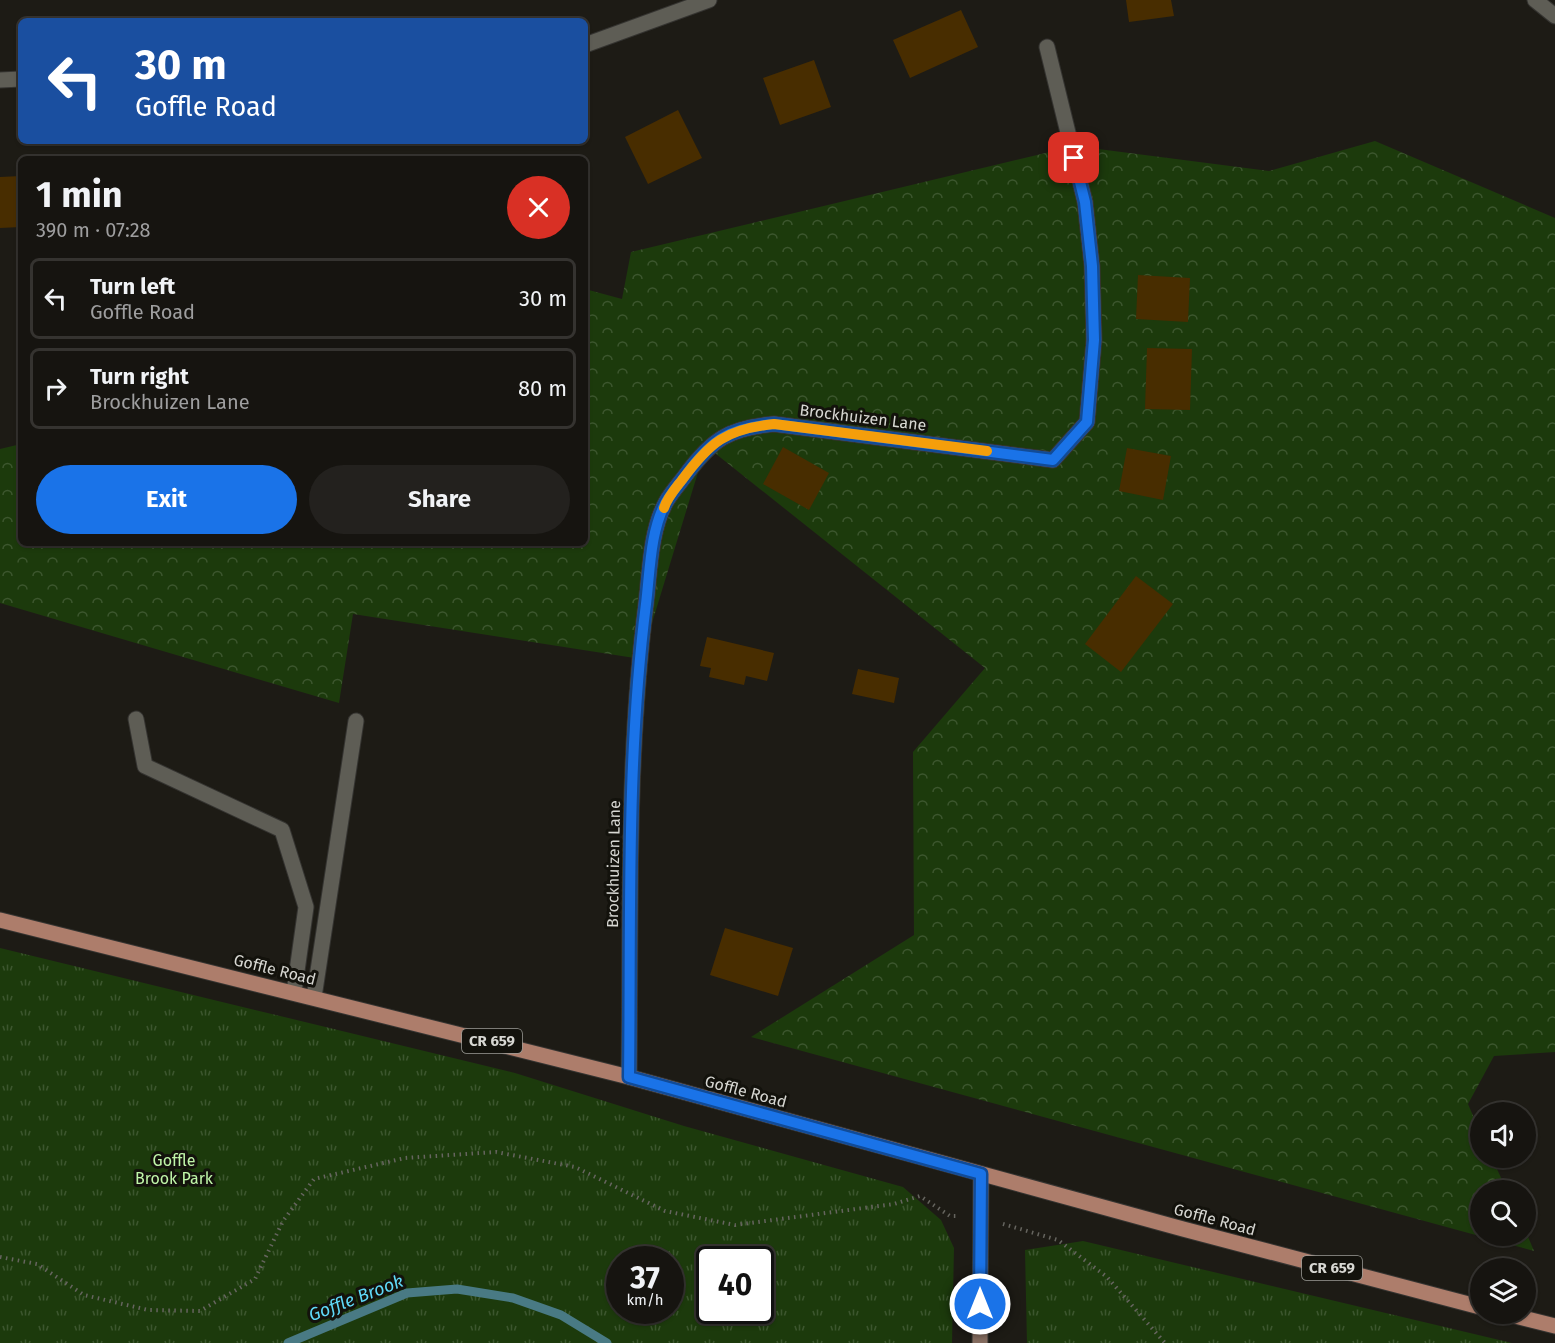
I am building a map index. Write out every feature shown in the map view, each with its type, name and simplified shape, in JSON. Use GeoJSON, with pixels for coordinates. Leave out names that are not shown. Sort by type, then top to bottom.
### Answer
{"type":"FeatureCollection","features":[{"type":"Feature","properties":{"kind":"main road","name":"Goffle Road"},"geometry":{"type":"LineString","coordinates":[[0,920],[629,1077],[1470,1304]]}},
{"type":"Feature","properties":{"kind":"main road"},"geometry":{"type":"LineString","coordinates":[[1536,1321],[1555,1326]]}},
{"type":"Feature","properties":{"kind":"street"},"geometry":{"type":"LineString","coordinates":[[588,44],[709,0]]}},
{"type":"Feature","properties":{"kind":"street"},"geometry":{"type":"LineString","coordinates":[[1535,0],[1555,16]]}},
{"type":"Feature","properties":{"kind":"street","name":"Brockhuizen Lane"},"geometry":{"type":"LineString","coordinates":[[629,1077],[632,746],[637,677],[654,540],[666,503],[700,455],[717,439],[745,427],[774,424],[1053,460],[1087,422],[1094,340],[1092,266],[1085,202],[1047,47]]}},
{"type":"Feature","properties":{"kind":"street"},"geometry":{"type":"LineString","coordinates":[[0,80],[18,79]]}},
{"type":"Feature","properties":{"kind":"street"},"geometry":{"type":"LineString","coordinates":[[136,718],[145,766],[282,830],[306,907],[294,992]]}},
{"type":"Feature","properties":{"kind":"street"},"geometry":{"type":"LineString","coordinates":[[314,997],[356,721]]}},
{"type":"Feature","properties":{"kind":"street"},"geometry":{"type":"LineString","coordinates":[[980,1343],[981,1174]]}},
{"type":"Feature","properties":{"kind":"path"},"geometry":{"type":"LineString","coordinates":[[0,1257],[36,1264],[84,1295],[148,1310],[200,1311],[255,1279],[283,1221],[314,1179],[405,1158],[496,1152],[575,1167],[665,1211],[735,1225],[894,1204],[920,1196],[950,1216]]}},
{"type":"Feature","properties":{"kind":"path"},"geometry":{"type":"LineString","coordinates":[[981,1218],[1058,1240],[1107,1277],[1165,1343]]}},
{"type":"Feature","properties":{"kind":"green space"},"geometry":{"type":"Polygon","coordinates":[[[1375,141],[1555,218],[1555,1052],[1494,1056],[1468,1104],[1470,1109],[1470,1168],[1497,1168],[1502,1180],[1470,1180],[1470,1234],[751,1037],[914,935],[913,752],[985,668],[706,446],[641,659],[353,614],[339,703],[0,603],[0,449],[18,445],[18,546],[588,546],[588,290],[622,299],[631,252],[1075,146],[1269,171],[1375,141]]]}},
{"type":"Feature","properties":{"kind":"green space","name":"Goffle Brook Park"},"geometry":{"type":"Polygon","coordinates":[[[0,948],[515,1073],[684,1126],[903,1187],[941,1220],[954,1248],[952,1343],[0,1343],[0,948]]]}},
{"type":"Feature","properties":{"kind":"green space"},"geometry":{"type":"Polygon","coordinates":[[[1083,1241],[1512,1343],[1027,1343],[1025,1250],[1083,1241]]]}},
{"type":"Feature","properties":{"kind":"green space"},"geometry":{"type":"Polygon","coordinates":[[[1516,1246],[1532,1246],[1534,1251],[1516,1246]]]}},
{"type":"Feature","properties":{"kind":"building"},"geometry":{"type":"Polygon","coordinates":[[[1126,0],[1171,0],[1174,16],[1129,22],[1126,0]]]}},
{"type":"Feature","properties":{"kind":"building"},"geometry":{"type":"Polygon","coordinates":[[[961,10],[978,47],[910,78],[893,40],[961,10]]]}},
{"type":"Feature","properties":{"kind":"building"},"geometry":{"type":"Polygon","coordinates":[[[814,60],[831,107],[780,125],[763,78],[814,60]]]}},
{"type":"Feature","properties":{"kind":"building"},"geometry":{"type":"Polygon","coordinates":[[[678,110],[702,158],[648,184],[625,137],[678,110]]]}},
{"type":"Feature","properties":{"kind":"building"},"geometry":{"type":"Polygon","coordinates":[[[18,176],[18,227],[0,228],[0,177],[18,176]]]}},
{"type":"Feature","properties":{"kind":"building"},"geometry":{"type":"Polygon","coordinates":[[[1138,275],[1190,278],[1188,322],[1136,319],[1138,275]]]}},
{"type":"Feature","properties":{"kind":"building"},"geometry":{"type":"Polygon","coordinates":[[[1147,348],[1192,349],[1190,410],[1145,409],[1147,348]]]}},
{"type":"Feature","properties":{"kind":"building"},"geometry":{"type":"Polygon","coordinates":[[[783,447],[829,473],[809,510],[763,484],[783,447]]]}},
{"type":"Feature","properties":{"kind":"building"},"geometry":{"type":"Polygon","coordinates":[[[1127,448],[1171,456],[1163,500],[1119,491],[1127,448]]]}},
{"type":"Feature","properties":{"kind":"building"},"geometry":{"type":"Polygon","coordinates":[[[1136,576],[1173,604],[1121,672],[1085,644],[1136,576]]]}},
{"type":"Feature","properties":{"kind":"building"},"geometry":{"type":"Polygon","coordinates":[[[707,637],[774,653],[767,681],[746,676],[744,685],[709,677],[711,668],[700,666],[707,637]]]}},
{"type":"Feature","properties":{"kind":"building"},"geometry":{"type":"Polygon","coordinates":[[[858,669],[899,678],[894,703],[852,694],[858,669]]]}},
{"type":"Feature","properties":{"kind":"building"},"geometry":{"type":"Polygon","coordinates":[[[725,928],[793,948],[778,996],[710,975],[725,928]]]}},
{"type":"Feature","properties":{"kind":"waterway","name":"Goffle Brook"},"geometry":{"type":"LineString","coordinates":[[288,1343],[407,1293],[457,1289],[513,1298],[561,1315],[607,1343]]}},
{"type":"Feature","properties":{"kind":"slow traffic"},"geometry":{"type":"LineString","coordinates":[[664,508],[700,455],[717,439],[745,427],[774,424],[987,451]]}},
{"type":"Feature","properties":{"kind":"route"},"geometry":{"type":"LineString","coordinates":[[980,1304],[981,1174],[629,1077],[632,746],[637,677],[654,540],[666,503],[700,455],[717,439],[745,427],[774,424],[1053,460],[1087,422],[1094,340],[1092,266],[1085,202],[1074,158]]}}]}
